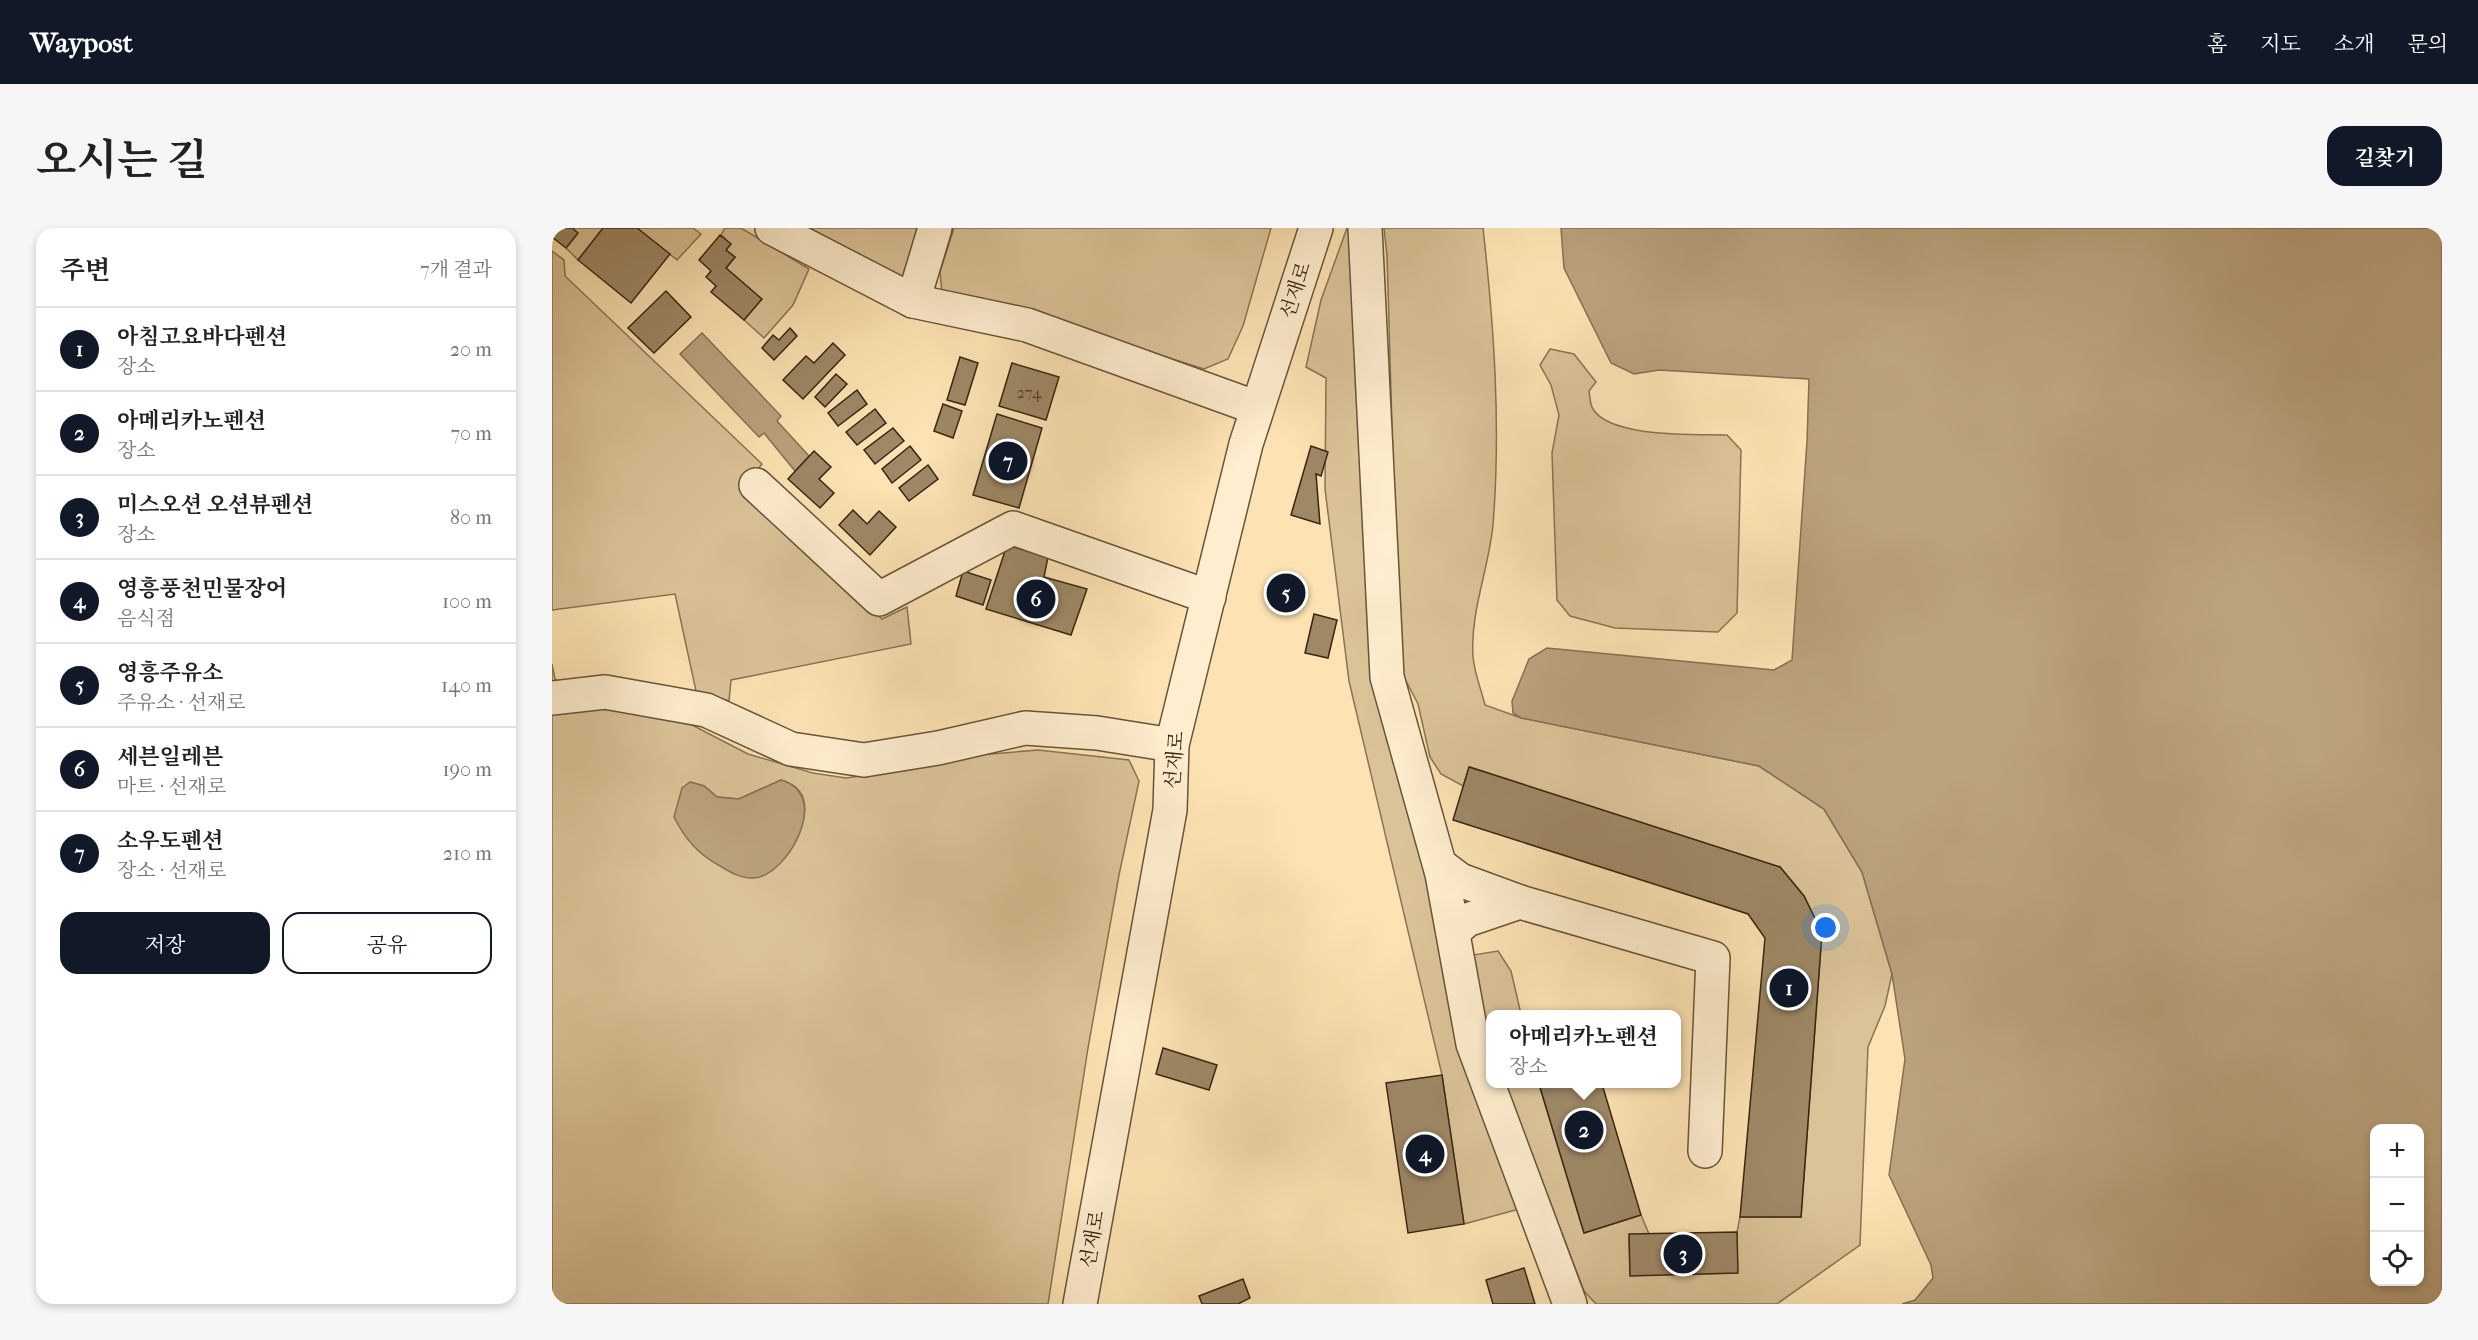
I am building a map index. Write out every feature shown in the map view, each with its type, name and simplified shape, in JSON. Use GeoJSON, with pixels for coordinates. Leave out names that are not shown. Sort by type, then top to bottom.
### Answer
{"type":"FeatureCollection","features":[{"type":"Feature","properties":{"kind":"street"},"geometry":{"type":"LineString","coordinates":[[772,228],[913,302],[1027,325],[1257,408]]}},
{"type":"Feature","properties":{"kind":"street"},"geometry":{"type":"LineString","coordinates":[[913,302],[935,228]]}},
{"type":"Feature","properties":{"kind":"street","name":"선재로"},"geometry":{"type":"LineString","coordinates":[[1080,1304],[1170,810],[1172,744],[1257,408],[1316,228]]}},
{"type":"Feature","properties":{"kind":"street"},"geometry":{"type":"LineString","coordinates":[[1365,228],[1387,677],[1440,865],[1473,1044],[1486,1079]]}},
{"type":"Feature","properties":{"kind":"street"},"geometry":{"type":"LineString","coordinates":[[756,486],[879,599],[1013,528],[1209,597]]}},
{"type":"Feature","properties":{"kind":"street"},"geometry":{"type":"LineString","coordinates":[[552,698],[605,692],[706,710],[791,749],[864,760],[938,748],[1025,728],[1097,733],[1172,744]]}},
{"type":"Feature","properties":{"kind":"street"},"geometry":{"type":"LineString","coordinates":[[1440,865],[1460,880],[1520,902],[1713,958],[1705,1150]]}},
{"type":"Feature","properties":{"kind":"street"},"geometry":{"type":"LineString","coordinates":[[1453,932],[1467,920],[1520,902]]}},
{"type":"Feature","properties":{"kind":"street"},"geometry":{"type":"LineString","coordinates":[[1489,1088],[1570,1304]]}},
{"type":"Feature","properties":{"kind":"shaded area"},"geometry":{"type":"Polygon","coordinates":[[[572,228],[603,228],[578,260],[566,248],[578,233],[572,228]]]}},
{"type":"Feature","properties":{"kind":"shaded area"},"geometry":{"type":"Polygon","coordinates":[[[637,228],[693,228],[701,234],[677,260],[637,228]]]}},
{"type":"Feature","properties":{"kind":"shaded area"},"geometry":{"type":"Polygon","coordinates":[[[725,228],[741,228],[809,269],[793,305],[764,338],[744,320],[761,299],[726,268],[735,257],[726,250],[731,244],[721,235],[725,228]]]}},
{"type":"Feature","properties":{"kind":"shaded area"},"geometry":{"type":"Polygon","coordinates":[[[804,228],[917,228],[903,280],[804,228]]]}},
{"type":"Feature","properties":{"kind":"shaded area"},"geometry":{"type":"Polygon","coordinates":[[[954,228],[1271,228],[1243,326],[1228,359],[1204,369],[1010,308],[942,293],[940,272],[954,228]]]}},
{"type":"Feature","properties":{"kind":"shaded area"},"geometry":{"type":"Polygon","coordinates":[[[1347,228],[1351,228],[1373,679],[1486,1078],[1486,1088],[1489,1088],[1523,1208],[1464,1224],[1442,1075],[1349,681],[1325,489],[1326,378],[1306,367],[1321,300],[1347,228]]]}},
{"type":"Feature","properties":{"kind":"shaded area"},"geometry":{"type":"Polygon","coordinates":[[[1384,228],[1483,228],[1493,339],[1496,413],[1493,525],[1474,623],[1473,640],[1475,668],[1485,705],[1521,718],[1759,766],[1824,809],[1862,872],[1892,974],[1885,1006],[1868,1047],[1860,1245],[1777,1304],[1596,1304],[1584,1291],[1507,1088],[1540,1088],[1584,1233],[1641,1215],[1649,1234],[1629,1235],[1630,1275],[1737,1273],[1737,1232],[1740,1217],[1801,1217],[1822,933],[1804,896],[1780,867],[1470,767],[1463,786],[1441,774],[1430,757],[1418,704],[1403,675],[1397,598],[1387,255],[1384,228]]]}},
{"type":"Feature","properties":{"kind":"shaded area"},"geometry":{"type":"Polygon","coordinates":[[[1561,228],[2442,228],[2442,1304],[1902,1304],[1915,1300],[1933,1278],[1931,1265],[1889,1175],[1905,1059],[1892,974],[1862,872],[1824,809],[1759,766],[1521,718],[1513,713],[1512,701],[1529,659],[1547,648],[1774,670],[1792,660],[1809,379],[1659,370],[1634,374],[1611,363],[1564,268],[1561,228]]]}},
{"type":"Feature","properties":{"kind":"shaded area"},"geometry":{"type":"Polygon","coordinates":[[[552,251],[564,260],[565,276],[762,464],[740,491],[882,619],[907,607],[911,644],[731,680],[729,701],[696,691],[675,594],[552,610],[552,251]]]}},
{"type":"Feature","properties":{"kind":"shaded area"},"geometry":{"type":"Polygon","coordinates":[[[702,333],[781,416],[777,421],[809,456],[795,471],[764,433],[759,437],[680,354],[702,333]]]}},
{"type":"Feature","properties":{"kind":"shaded area"},"geometry":{"type":"Polygon","coordinates":[[[1550,349],[1574,354],[1596,382],[1589,391],[1591,403],[1593,409],[1602,418],[1635,430],[1675,434],[1727,435],[1741,450],[1737,613],[1718,632],[1615,628],[1570,616],[1557,600],[1552,453],[1559,415],[1551,385],[1540,365],[1550,349]]]}},
{"type":"Feature","properties":{"kind":"shaded area"},"geometry":{"type":"Polygon","coordinates":[[[552,664],[555,679],[604,708],[645,710],[692,725],[748,754],[813,773],[846,778],[911,769],[979,755],[1038,750],[1129,760],[1139,781],[1119,875],[1088,1048],[1048,1304],[552,1304],[552,664]],[[781,780],[739,799],[717,797],[704,786],[690,782],[787,853],[799,833],[805,812],[800,793],[793,785],[781,780]]]}},
{"type":"Feature","properties":{"kind":"shaded area"},"geometry":{"type":"Polygon","coordinates":[[[781,780],[796,788],[803,801],[804,817],[791,850],[767,874],[754,878],[745,877],[732,873],[712,861],[693,845],[674,817],[682,788],[690,782],[704,786],[717,797],[739,799],[781,780]]]}},
{"type":"Feature","properties":{"kind":"shaded area"},"geometry":{"type":"Polygon","coordinates":[[[1498,951],[1511,971],[1520,1010],[1486,1010],[1486,1021],[1473,955],[1498,951]]]}},
{"type":"Feature","properties":{"kind":"building"},"geometry":{"type":"Polygon","coordinates":[[[552,228],[572,228],[578,233],[566,248],[552,237],[552,228]]]}},
{"type":"Feature","properties":{"kind":"building"},"geometry":{"type":"Polygon","coordinates":[[[603,228],[637,228],[670,254],[631,303],[578,260],[603,228]]]}},
{"type":"Feature","properties":{"kind":"building"},"geometry":{"type":"Polygon","coordinates":[[[720,235],[731,244],[726,250],[735,257],[726,268],[762,299],[744,320],[711,292],[716,286],[706,277],[711,271],[699,260],[720,235]]]}},
{"type":"Feature","properties":{"kind":"building"},"geometry":{"type":"Polygon","coordinates":[[[666,291],[691,317],[654,353],[628,328],[666,291]]]}},
{"type":"Feature","properties":{"kind":"building"},"geometry":{"type":"Polygon","coordinates":[[[790,328],[797,336],[774,360],[762,348],[773,335],[779,340],[790,328]]]}},
{"type":"Feature","properties":{"kind":"building"},"geometry":{"type":"Polygon","coordinates":[[[833,343],[845,355],[803,399],[783,380],[806,356],[814,363],[833,343]]]}},
{"type":"Feature","properties":{"kind":"building"},"geometry":{"type":"Polygon","coordinates":[[[960,357],[978,363],[965,405],[947,400],[960,357]]]}},
{"type":"Feature","properties":{"kind":"building"},"geometry":{"type":"Polygon","coordinates":[[[1012,363],[1059,377],[1046,420],[999,406],[1012,363]]]}},
{"type":"Feature","properties":{"kind":"building"},"geometry":{"type":"Polygon","coordinates":[[[836,374],[847,384],[825,407],[815,397],[836,374]]]}},
{"type":"Feature","properties":{"kind":"building"},"geometry":{"type":"Polygon","coordinates":[[[857,390],[867,404],[838,426],[828,413],[857,390]]]}},
{"type":"Feature","properties":{"kind":"building"},"geometry":{"type":"Polygon","coordinates":[[[943,404],[962,411],[953,438],[934,431],[943,404]]]}},
{"type":"Feature","properties":{"kind":"building"},"geometry":{"type":"Polygon","coordinates":[[[875,409],[886,423],[857,445],[846,432],[875,409]]]}},
{"type":"Feature","properties":{"kind":"building"},"geometry":{"type":"Polygon","coordinates":[[[997,414],[1042,428],[1019,508],[973,495],[997,414]]]}},
{"type":"Feature","properties":{"kind":"building"},"geometry":{"type":"Polygon","coordinates":[[[893,428],[904,441],[875,464],[864,450],[893,428]]]}},
{"type":"Feature","properties":{"kind":"building"},"geometry":{"type":"Polygon","coordinates":[[[910,446],[921,460],[892,483],[882,469],[910,446]]]}},
{"type":"Feature","properties":{"kind":"building"},"geometry":{"type":"Polygon","coordinates":[[[1311,446],[1328,452],[1321,476],[1316,474],[1320,524],[1291,515],[1311,446]]]}},
{"type":"Feature","properties":{"kind":"building"},"geometry":{"type":"Polygon","coordinates":[[[814,451],[831,467],[819,479],[834,493],[820,508],[788,479],[814,451]]]}},
{"type":"Feature","properties":{"kind":"building"},"geometry":{"type":"Polygon","coordinates":[[[928,465],[938,479],[909,501],[899,488],[928,465]]]}},
{"type":"Feature","properties":{"kind":"building"},"geometry":{"type":"Polygon","coordinates":[[[853,510],[867,524],[879,511],[896,527],[870,555],[839,525],[853,510]]]}},
{"type":"Feature","properties":{"kind":"building"},"geometry":{"type":"Polygon","coordinates":[[[1007,545],[1048,557],[1044,577],[1087,589],[1071,635],[986,609],[1007,545]]]}},
{"type":"Feature","properties":{"kind":"building"},"geometry":{"type":"Polygon","coordinates":[[[963,571],[991,580],[983,605],[956,596],[963,571]]]}},
{"type":"Feature","properties":{"kind":"building"},"geometry":{"type":"Polygon","coordinates":[[[1314,614],[1337,620],[1328,658],[1305,653],[1314,614]]]}},
{"type":"Feature","properties":{"kind":"building"},"geometry":{"type":"Polygon","coordinates":[[[1469,767],[1780,867],[1804,896],[1822,933],[1801,1217],[1740,1217],[1765,938],[1748,914],[1453,820],[1469,767]]]}},
{"type":"Feature","properties":{"kind":"building"},"geometry":{"type":"Polygon","coordinates":[[[1163,1048],[1217,1065],[1209,1090],[1156,1074],[1163,1048]]]}},
{"type":"Feature","properties":{"kind":"building"},"geometry":{"type":"Polygon","coordinates":[[[1442,1075],[1464,1224],[1408,1233],[1386,1083],[1442,1075]]]}},
{"type":"Feature","properties":{"kind":"building"},"geometry":{"type":"Polygon","coordinates":[[[1540,1088],[1603,1088],[1641,1215],[1584,1233],[1540,1088]]]}},
{"type":"Feature","properties":{"kind":"building"},"geometry":{"type":"Polygon","coordinates":[[[1737,1232],[1738,1273],[1630,1276],[1629,1234],[1737,1232]]]}},
{"type":"Feature","properties":{"kind":"building"},"geometry":{"type":"Polygon","coordinates":[[[1524,1268],[1535,1304],[1493,1304],[1486,1280],[1524,1268]]]}},
{"type":"Feature","properties":{"kind":"building"},"geometry":{"type":"Polygon","coordinates":[[[1243,1279],[1250,1298],[1238,1304],[1202,1304],[1199,1296],[1243,1279]]]}},
{"type":"Feature","properties":{"kind":"place","name":"소우도펜션"},"geometry":{"type":"Point","coordinates":[1008,461]}},
{"type":"Feature","properties":{"kind":"place","name":"영흥주유소"},"geometry":{"type":"Point","coordinates":[1286,593]}},
{"type":"Feature","properties":{"kind":"place","name":"세븐일레븐"},"geometry":{"type":"Point","coordinates":[1036,599]}},
{"type":"Feature","properties":{"kind":"place","name":"아침고요바다펜션"},"geometry":{"type":"Point","coordinates":[1789,988]}},
{"type":"Feature","properties":{"kind":"place","name":"아메리카노펜션"},"geometry":{"type":"Point","coordinates":[1584,1130]}},
{"type":"Feature","properties":{"kind":"place","name":"영흥풍천민물장어"},"geometry":{"type":"Point","coordinates":[1425,1154]}},
{"type":"Feature","properties":{"kind":"place","name":"미스오션 오션뷰펜션"},"geometry":{"type":"Point","coordinates":[1683,1254]}}]}
